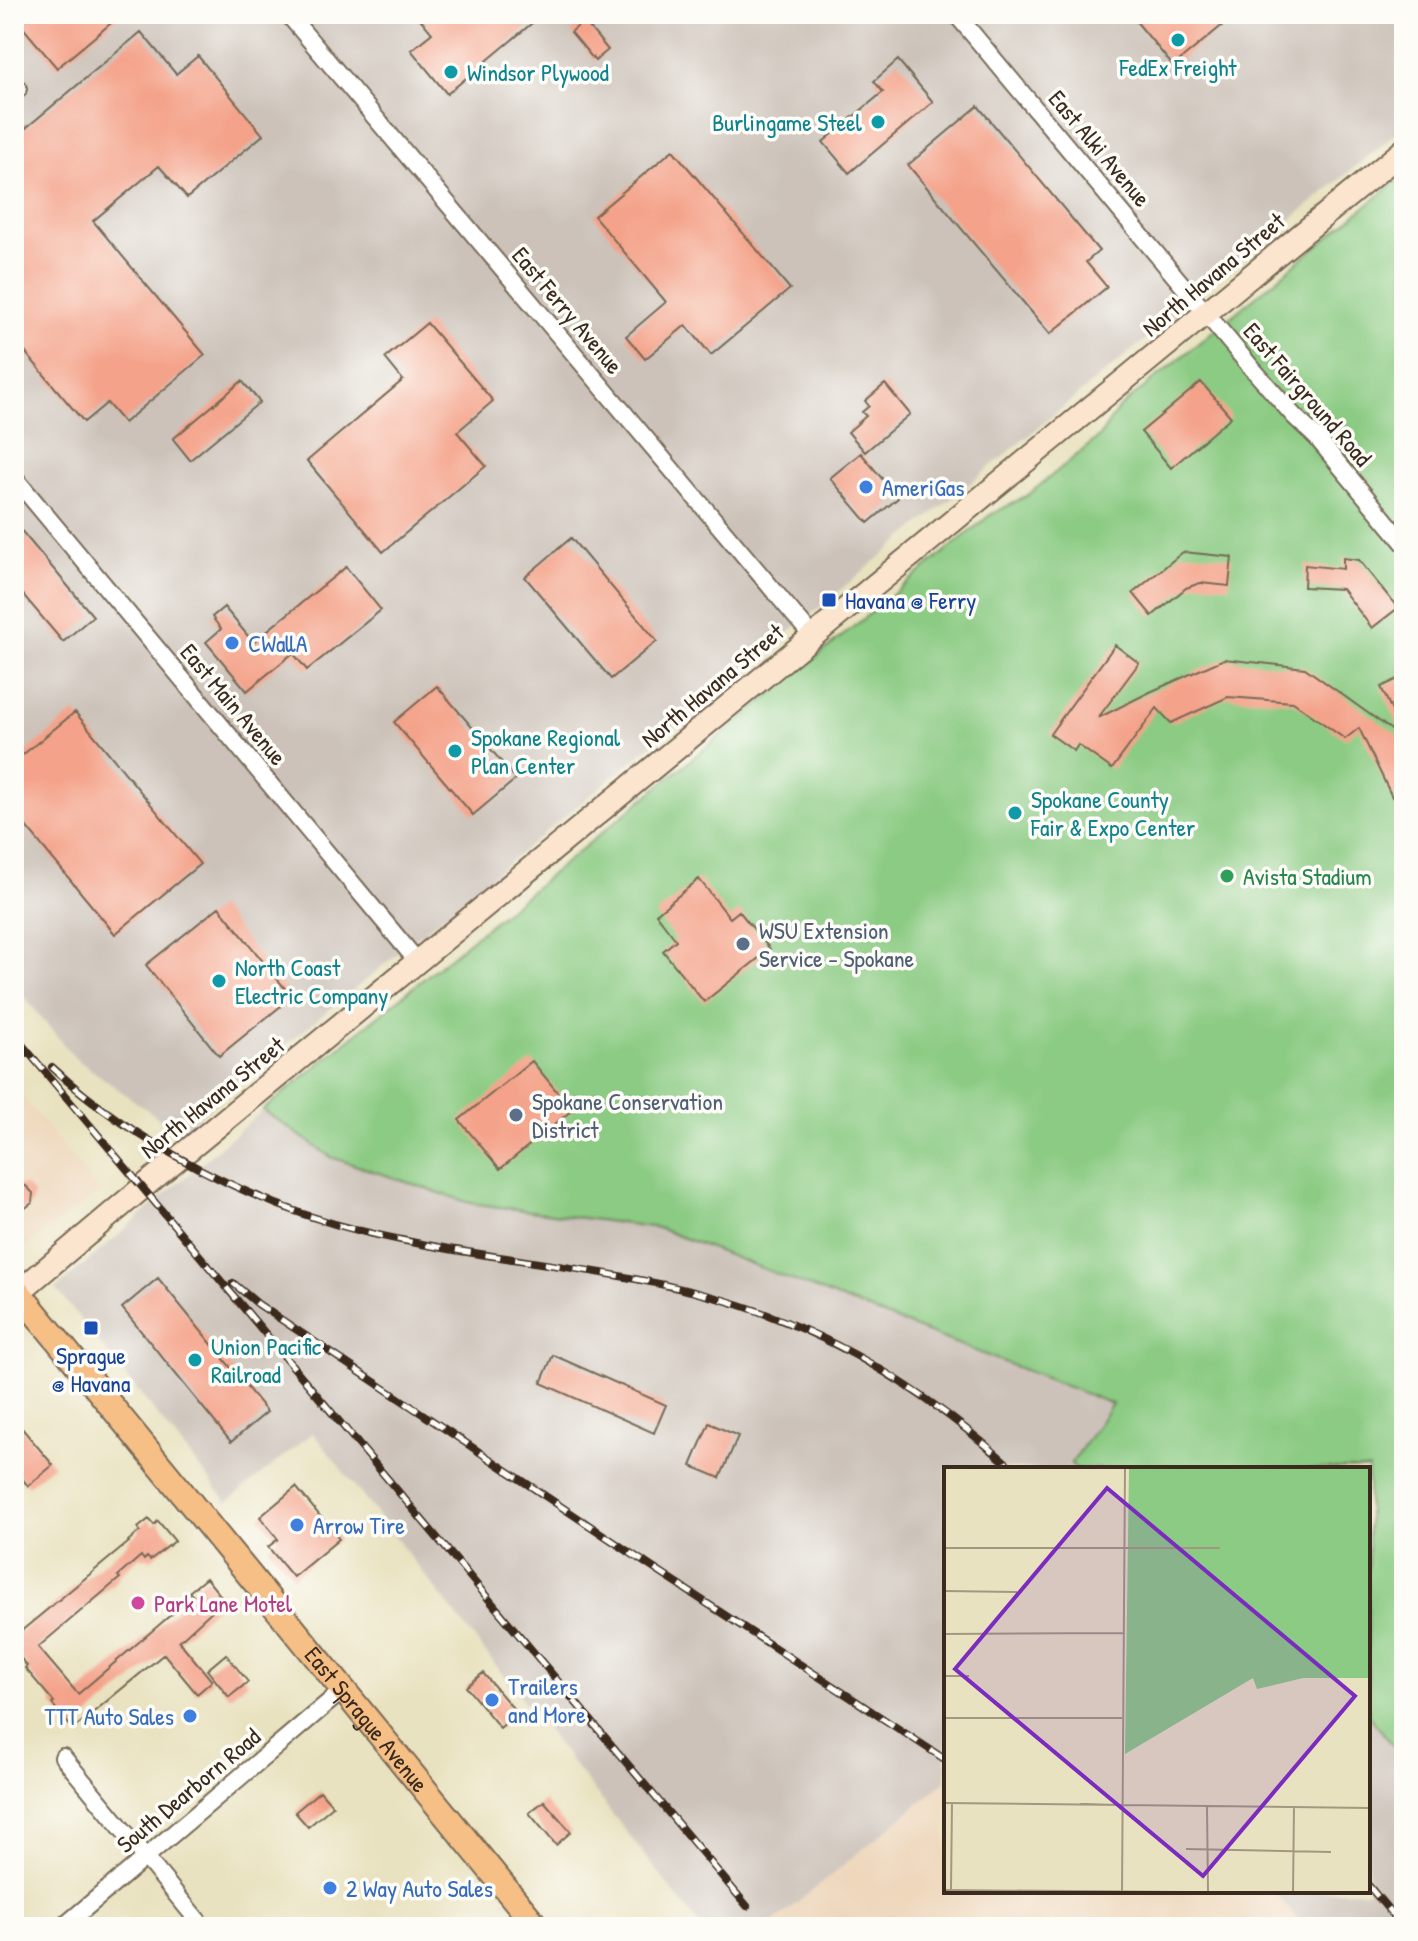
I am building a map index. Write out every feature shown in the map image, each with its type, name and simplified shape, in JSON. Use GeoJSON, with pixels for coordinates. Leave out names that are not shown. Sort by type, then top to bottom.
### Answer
{"type":"FeatureCollection","features":[{"type":"Feature","properties":{"kind":"main road","name":"East Sprague Avenue"},"geometry":{"type":"LineString","coordinates":[[15,1292],[537,1927]]}},
{"type":"Feature","properties":{"kind":"street","name":"East Ferry Avenue"},"geometry":{"type":"LineString","coordinates":[[288,14],[812,636]]}},
{"type":"Feature","properties":{"kind":"street","name":"East Alki Avenue"},"geometry":{"type":"LineString","coordinates":[[956,14],[1207,313]]}},
{"type":"Feature","properties":{"kind":"street","name":"North Havana Street"},"geometry":{"type":"LineString","coordinates":[[15,1292],[1404,150]]}},
{"type":"Feature","properties":{"kind":"street","name":"East Fairground Road"},"geometry":{"type":"LineString","coordinates":[[1207,313],[1404,543]]}},
{"type":"Feature","properties":{"kind":"street","name":"East Main Avenue"},"geometry":{"type":"LineString","coordinates":[[14,477],[417,961]]}},
{"type":"Feature","properties":{"kind":"street","name":"South Dearborn Road"},"geometry":{"type":"LineString","coordinates":[[63,1927],[343,1690]]}},
{"type":"Feature","properties":{"kind":"street"},"geometry":{"type":"LineString","coordinates":[[63,1757],[203,1927]]}},
{"type":"Feature","properties":{"kind":"shaded area"},"geometry":{"type":"Polygon","coordinates":[[[14,14],[1404,14],[1404,127],[179,1133],[75,1058],[14,985],[14,14]]]}},
{"type":"Feature","properties":{"kind":"shaded area"},"geometry":{"type":"Polygon","coordinates":[[[14,1087],[100,1192],[20,1248],[14,1248],[14,1087]]]}},
{"type":"Feature","properties":{"kind":"shaded area"},"geometry":{"type":"Polygon","coordinates":[[[263,1110],[331,1157],[470,1203],[658,1228],[1112,1404],[1071,1464],[1075,1467],[944,1467],[944,1783],[768,1927],[701,1927],[313,1433],[227,1502],[56,1289],[263,1110]]]}},
{"type":"Feature","properties":{"kind":"shaded area"},"geometry":{"type":"Polygon","coordinates":[[[1370,1717],[1404,1758],[1404,1927],[1304,1927],[1276,1893],[1370,1893],[1370,1717]]]}},
{"type":"Feature","properties":{"kind":"shaded area"},"geometry":{"type":"Polygon","coordinates":[[[944,1783],[944,1893],[1276,1893],[1304,1927],[768,1927],[944,1783]]]}},
{"type":"Feature","properties":{"kind":"green space","name":"Spokane County Fair & Expo Center"},"geometry":{"type":"Polygon","coordinates":[[[1404,175],[1404,1758],[1370,1717],[1370,1467],[1075,1467],[1071,1464],[1112,1404],[658,1228],[470,1203],[331,1157],[263,1110],[990,515],[1028,495],[1100,436],[1118,409],[1404,175]]]}},
{"type":"Feature","properties":{"kind":"building"},"geometry":{"type":"Polygon","coordinates":[[[14,14],[122,14],[57,68],[14,14]]]}},
{"type":"Feature","properties":{"kind":"building","name":"Windsor Plywood"},"geometry":{"type":"Polygon","coordinates":[[[416,14],[543,14],[447,94],[411,50],[432,33],[416,14]]]}},
{"type":"Feature","properties":{"kind":"building","name":"FedEx Freight"},"geometry":{"type":"Polygon","coordinates":[[[1130,14],[1236,14],[1173,66],[1130,14]]]}},
{"type":"Feature","properties":{"kind":"building"},"geometry":{"type":"Polygon","coordinates":[[[584,21],[608,50],[595,61],[571,32],[584,21]]]}},
{"type":"Feature","properties":{"kind":"building"},"geometry":{"type":"Polygon","coordinates":[[[141,32],[176,74],[198,56],[263,135],[187,198],[159,166],[93,221],[205,355],[124,423],[107,403],[84,422],[14,339],[14,138],[141,32]]]}},
{"type":"Feature","properties":{"kind":"building","name":"Burlingame Steel"},"geometry":{"type":"Polygon","coordinates":[[[898,60],[933,102],[849,173],[823,142],[883,92],[874,81],[898,60]]]}},
{"type":"Feature","properties":{"kind":"building"},"geometry":{"type":"Polygon","coordinates":[[[978,106],[1099,251],[1086,262],[1107,287],[1050,334],[908,165],[978,106]]]}},
{"type":"Feature","properties":{"kind":"building"},"geometry":{"type":"Polygon","coordinates":[[[673,150],[790,289],[711,355],[686,325],[645,359],[626,336],[666,302],[594,216],[673,150]]]}},
{"type":"Feature","properties":{"kind":"building"},"geometry":{"type":"Polygon","coordinates":[[[427,323],[493,401],[457,432],[486,466],[383,552],[307,461],[403,380],[385,358],[427,323]]]}},
{"type":"Feature","properties":{"kind":"building"},"geometry":{"type":"Polygon","coordinates":[[[242,381],[260,402],[190,460],[173,439],[242,381]]]}},
{"type":"Feature","properties":{"kind":"building"},"geometry":{"type":"Polygon","coordinates":[[[1201,382],[1231,417],[1171,468],[1141,432],[1201,382]]]}},
{"type":"Feature","properties":{"kind":"building"},"geometry":{"type":"Polygon","coordinates":[[[885,384],[910,414],[865,452],[848,432],[866,416],[862,412],[869,406],[865,401],[885,384]]]}},
{"type":"Feature","properties":{"kind":"building"},"geometry":{"type":"Polygon","coordinates":[[[861,453],[898,498],[868,523],[830,478],[861,453]]]}},
{"type":"Feature","properties":{"kind":"building"},"geometry":{"type":"Polygon","coordinates":[[[14,522],[93,616],[63,642],[14,584],[14,522]]]}},
{"type":"Feature","properties":{"kind":"building"},"geometry":{"type":"Polygon","coordinates":[[[571,538],[657,641],[611,679],[525,577],[571,538]]]}},
{"type":"Feature","properties":{"kind":"building"},"geometry":{"type":"Polygon","coordinates":[[[1183,552],[1232,557],[1229,586],[1200,583],[1186,588],[1152,616],[1133,593],[1183,552]]]}},
{"type":"Feature","properties":{"kind":"building"},"geometry":{"type":"Polygon","coordinates":[[[1343,558],[1359,560],[1398,608],[1372,628],[1342,589],[1304,587],[1305,565],[1343,569],[1343,558]]]}},
{"type":"Feature","properties":{"kind":"building"},"geometry":{"type":"Polygon","coordinates":[[[346,567],[381,610],[307,670],[293,653],[247,691],[206,642],[221,629],[212,617],[224,607],[253,642],[346,567]]]}},
{"type":"Feature","properties":{"kind":"building"},"geometry":{"type":"Polygon","coordinates":[[[1115,645],[1139,663],[1098,718],[1224,659],[1305,668],[1404,739],[1404,790],[1392,797],[1359,728],[1345,739],[1293,702],[1228,697],[1171,723],[1157,708],[1112,769],[1078,745],[1074,751],[1050,734],[1115,645]]]}},
{"type":"Feature","properties":{"kind":"building"},"geometry":{"type":"Polygon","coordinates":[[[1404,676],[1404,737],[1381,687],[1404,676]]]}},
{"type":"Feature","properties":{"kind":"building","name":"Spokane Regional Plan Center"},"geometry":{"type":"Polygon","coordinates":[[[437,686],[516,779],[473,815],[394,722],[437,686]]]}},
{"type":"Feature","properties":{"kind":"building"},"geometry":{"type":"Polygon","coordinates":[[[75,712],[200,864],[115,934],[14,812],[14,762],[75,712]]]}},
{"type":"Feature","properties":{"kind":"building"},"geometry":{"type":"Polygon","coordinates":[[[699,879],[730,918],[739,911],[770,949],[704,1002],[663,951],[676,940],[656,914],[699,879]]]}},
{"type":"Feature","properties":{"kind":"building","name":"North Coast Electric Company"},"geometry":{"type":"Polygon","coordinates":[[[219,907],[292,997],[219,1056],[146,965],[219,907]]]}},
{"type":"Feature","properties":{"kind":"building","name":"Spokane Conservation District"},"geometry":{"type":"Polygon","coordinates":[[[532,1061],[572,1110],[500,1169],[459,1120],[532,1061]]]}},
{"type":"Feature","properties":{"kind":"building"},"geometry":{"type":"Polygon","coordinates":[[[20,1185],[33,1193],[32,1203],[24,1209],[14,1208],[14,1188],[20,1185]]]}},
{"type":"Feature","properties":{"kind":"building","name":"Union Pacific Railroad"},"geometry":{"type":"Polygon","coordinates":[[[158,1278],[267,1412],[231,1442],[122,1308],[158,1278]]]}},
{"type":"Feature","properties":{"kind":"building"},"geometry":{"type":"Polygon","coordinates":[[[553,1355],[666,1405],[654,1433],[541,1383],[553,1355]]]}},
{"type":"Feature","properties":{"kind":"building"},"geometry":{"type":"Polygon","coordinates":[[[14,1419],[53,1465],[28,1486],[14,1469],[14,1419]]]}},
{"type":"Feature","properties":{"kind":"building"},"geometry":{"type":"Polygon","coordinates":[[[709,1423],[738,1436],[720,1478],[691,1466],[709,1423]]]}},
{"type":"Feature","properties":{"kind":"building","name":"Arrow Tire"},"geometry":{"type":"Polygon","coordinates":[[[296,1487],[339,1539],[293,1577],[268,1547],[278,1539],[260,1517],[296,1487]]]}},
{"type":"Feature","properties":{"kind":"building"},"geometry":{"type":"Polygon","coordinates":[[[149,1519],[154,1525],[158,1521],[175,1541],[150,1560],[147,1557],[144,1560],[141,1556],[118,1576],[120,1578],[38,1647],[78,1694],[193,1596],[189,1592],[206,1578],[224,1600],[179,1641],[212,1681],[197,1694],[164,1654],[73,1729],[25,1668],[27,1666],[14,1650],[14,1637],[129,1542],[149,1519]]]}},
{"type":"Feature","properties":{"kind":"building"},"geometry":{"type":"Polygon","coordinates":[[[226,1654],[248,1682],[229,1697],[207,1670],[226,1654]]]}},
{"type":"Feature","properties":{"kind":"building","name":"Trailers and More"},"geometry":{"type":"Polygon","coordinates":[[[483,1673],[517,1713],[500,1728],[466,1687],[483,1673]]]}},
{"type":"Feature","properties":{"kind":"building"},"geometry":{"type":"Polygon","coordinates":[[[320,1791],[333,1806],[308,1827],[295,1812],[320,1791]]]}},
{"type":"Feature","properties":{"kind":"building"},"geometry":{"type":"Polygon","coordinates":[[[544,1801],[571,1832],[556,1845],[529,1813],[544,1801]]]}},
{"type":"Feature","properties":{"kind":"railway"},"geometry":{"type":"LineString","coordinates":[[657,14],[660,18]]}},
{"type":"Feature","properties":{"kind":"railway"},"geometry":{"type":"LineString","coordinates":[[14,1035],[747,1906]]}},
{"type":"Feature","properties":{"kind":"railway"},"geometry":{"type":"LineString","coordinates":[[52,1067],[84,1095],[158,1146],[240,1189],[324,1221],[459,1251],[647,1281],[740,1305],[778,1319],[886,1372],[951,1417],[1011,1467]]}},
{"type":"Feature","properties":{"kind":"railway"},"geometry":{"type":"LineString","coordinates":[[233,1283],[258,1304],[944,1759]]}},
{"type":"Feature","properties":{"kind":"railway"},"geometry":{"type":"LineString","coordinates":[[1370,1887],[1403,1927]]}},
{"type":"Feature","properties":{"kind":"place","name":"FedEx Freight"},"geometry":{"type":"Point","coordinates":[1178,40]}},
{"type":"Feature","properties":{"kind":"place","name":"Windsor Plywood"},"geometry":{"type":"Point","coordinates":[451,72]}},
{"type":"Feature","properties":{"kind":"place","name":"Burlingame Steel"},"geometry":{"type":"Point","coordinates":[878,122]}},
{"type":"Feature","properties":{"kind":"place","name":"AmeriGas"},"geometry":{"type":"Point","coordinates":[866,487]}},
{"type":"Feature","properties":{"kind":"place","name":"Havana @ Ferry"},"geometry":{"type":"Point","coordinates":[829,600]}},
{"type":"Feature","properties":{"kind":"place","name":"CWallA"},"geometry":{"type":"Point","coordinates":[232,643]}},
{"type":"Feature","properties":{"kind":"place","name":"Spokane Regional Plan Center"},"geometry":{"type":"Point","coordinates":[455,751]}},
{"type":"Feature","properties":{"kind":"place","name":"Spokane County Fair & Expo Center"},"geometry":{"type":"Point","coordinates":[1015,813]}},
{"type":"Feature","properties":{"kind":"place","name":"Avista Stadium"},"geometry":{"type":"Point","coordinates":[1227,876]}},
{"type":"Feature","properties":{"kind":"place","name":"WSU Extension Service - Spokane"},"geometry":{"type":"Point","coordinates":[743,944]}},
{"type":"Feature","properties":{"kind":"place","name":"North Coast Electric Company"},"geometry":{"type":"Point","coordinates":[219,981]}},
{"type":"Feature","properties":{"kind":"place","name":"Spokane Conservation District"},"geometry":{"type":"Point","coordinates":[516,1115]}},
{"type":"Feature","properties":{"kind":"place","name":"Sprague @ Havana"},"geometry":{"type":"Point","coordinates":[91,1328]}},
{"type":"Feature","properties":{"kind":"place","name":"Union Pacific Railroad"},"geometry":{"type":"Point","coordinates":[195,1360]}},
{"type":"Feature","properties":{"kind":"place","name":"Arrow Tire"},"geometry":{"type":"Point","coordinates":[297,1525]}},
{"type":"Feature","properties":{"kind":"place","name":"Park Lane Motel"},"geometry":{"type":"Point","coordinates":[138,1603]}},
{"type":"Feature","properties":{"kind":"place","name":"Trailers and More"},"geometry":{"type":"Point","coordinates":[492,1700]}},
{"type":"Feature","properties":{"kind":"place","name":"TTT Auto Sales"},"geometry":{"type":"Point","coordinates":[190,1716]}},
{"type":"Feature","properties":{"kind":"place","name":"2 Way Auto Sales"},"geometry":{"type":"Point","coordinates":[330,1888]}}]}
